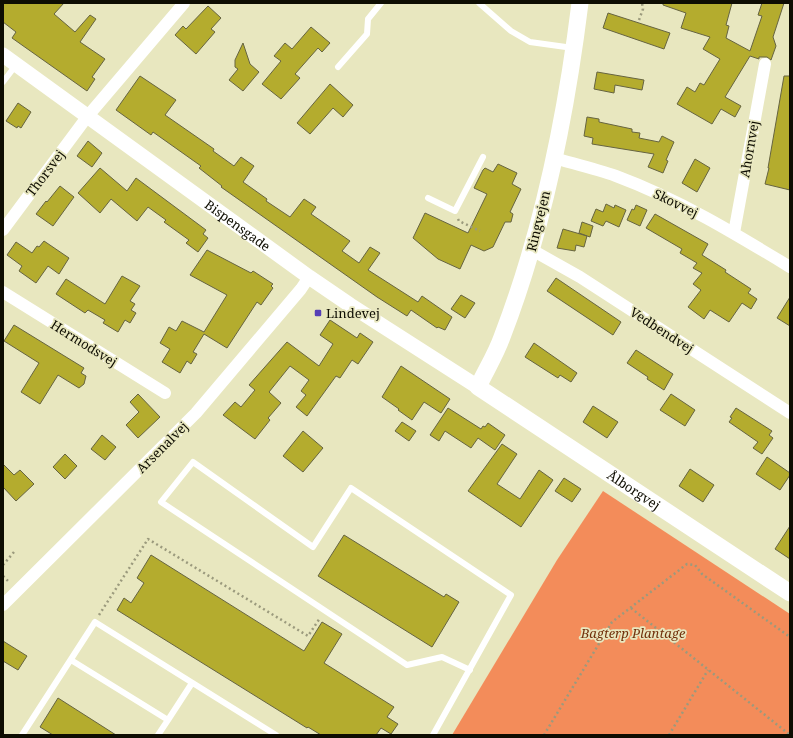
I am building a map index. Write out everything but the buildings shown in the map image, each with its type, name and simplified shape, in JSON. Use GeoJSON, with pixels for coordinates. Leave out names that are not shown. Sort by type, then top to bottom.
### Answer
{"type":"FeatureCollection","features":[{"type":"Feature","properties":{"kind":"main road","name":"Ringvejen"},"geometry":{"type":"LineString","coordinates":[[478,387],[502,338],[532,250],[554,158],[574,49],[580,3]]}},
{"type":"Feature","properties":{"kind":"main road","name":"Ålborgvej"},"geometry":{"type":"LineString","coordinates":[[478,387],[790,593]]}},
{"type":"Feature","properties":{"kind":"street"},"geometry":{"type":"LineString","coordinates":[[87,117],[184,3]]}},
{"type":"Feature","properties":{"kind":"street","name":"Bispensgade"},"geometry":{"type":"LineString","coordinates":[[3,55],[308,277],[478,387]]}},
{"type":"Feature","properties":{"kind":"street","name":"Ahornvej"},"geometry":{"type":"LineString","coordinates":[[734,233],[765,64]]}},
{"type":"Feature","properties":{"kind":"street","name":"Thorsvej"},"geometry":{"type":"LineString","coordinates":[[3,230],[87,117]]}},
{"type":"Feature","properties":{"kind":"street","name":"Skovvej"},"geometry":{"type":"LineString","coordinates":[[554,158],[616,176],[670,199],[734,233],[790,267]]}},
{"type":"Feature","properties":{"kind":"street","name":"Vedbendvej"},"geometry":{"type":"LineString","coordinates":[[532,250],[580,277],[790,413]]}},
{"type":"Feature","properties":{"kind":"street","name":"Arsenalvej"},"geometry":{"type":"LineString","coordinates":[[3,605],[196,413],[300,289],[308,277]]}},
{"type":"Feature","properties":{"kind":"street","name":"Hermodsvej"},"geometry":{"type":"LineString","coordinates":[[3,292],[165,393]]}},
{"type":"Feature","properties":{"kind":"lane"},"geometry":{"type":"LineString","coordinates":[[338,67],[367,34],[368,19],[381,3]]}},
{"type":"Feature","properties":{"kind":"lane"},"geometry":{"type":"LineString","coordinates":[[479,3],[511,31],[530,42],[574,49]]}},
{"type":"Feature","properties":{"kind":"lane"},"geometry":{"type":"LineString","coordinates":[[3,82],[16,65]]}},
{"type":"Feature","properties":{"kind":"lane"},"geometry":{"type":"LineString","coordinates":[[428,198],[455,211],[483,157]]}},
{"type":"Feature","properties":{"kind":"lane"},"geometry":{"type":"LineString","coordinates":[[433,735],[470,670],[511,595],[351,488],[312,547],[193,462],[161,502],[407,665],[442,657],[470,670]]}},
{"type":"Feature","properties":{"kind":"lane"},"geometry":{"type":"LineString","coordinates":[[22,735],[95,622],[276,735]]}},
{"type":"Feature","properties":{"kind":"lane"},"geometry":{"type":"LineString","coordinates":[[71,660],[168,720]]}},
{"type":"Feature","properties":{"kind":"lane"},"geometry":{"type":"LineString","coordinates":[[158,735],[192,683]]}},
{"type":"Feature","properties":{"kind":"path"},"geometry":{"type":"LineString","coordinates":[[639,20],[643,9],[642,3]]}},
{"type":"Feature","properties":{"kind":"path"},"geometry":{"type":"LineString","coordinates":[[455,211],[459,221],[480,231]]}},
{"type":"Feature","properties":{"kind":"path"},"geometry":{"type":"LineString","coordinates":[[95,622],[148,539],[308,636],[325,610]]}},
{"type":"Feature","properties":{"kind":"path"},"geometry":{"type":"LineString","coordinates":[[3,565],[14,552]]}},
{"type":"Feature","properties":{"kind":"path"},"geometry":{"type":"LineString","coordinates":[[544,735],[612,622],[687,564],[695,565],[702,574],[790,637]]}},
{"type":"Feature","properties":{"kind":"path"},"geometry":{"type":"LineString","coordinates":[[631,608],[790,735]]}},
{"type":"Feature","properties":{"kind":"path"},"geometry":{"type":"LineString","coordinates":[[668,735],[708,670]]}},
{"type":"Feature","properties":{"kind":"green space","name":"Bagterp Plantage"},"geometry":{"type":"Polygon","coordinates":[[[603,491],[790,614],[790,735],[452,735],[557,560],[603,491]]]}},
{"type":"Feature","properties":{"kind":"place","name":"Lindevej"},"geometry":{"type":"Point","coordinates":[318,313]}}]}
